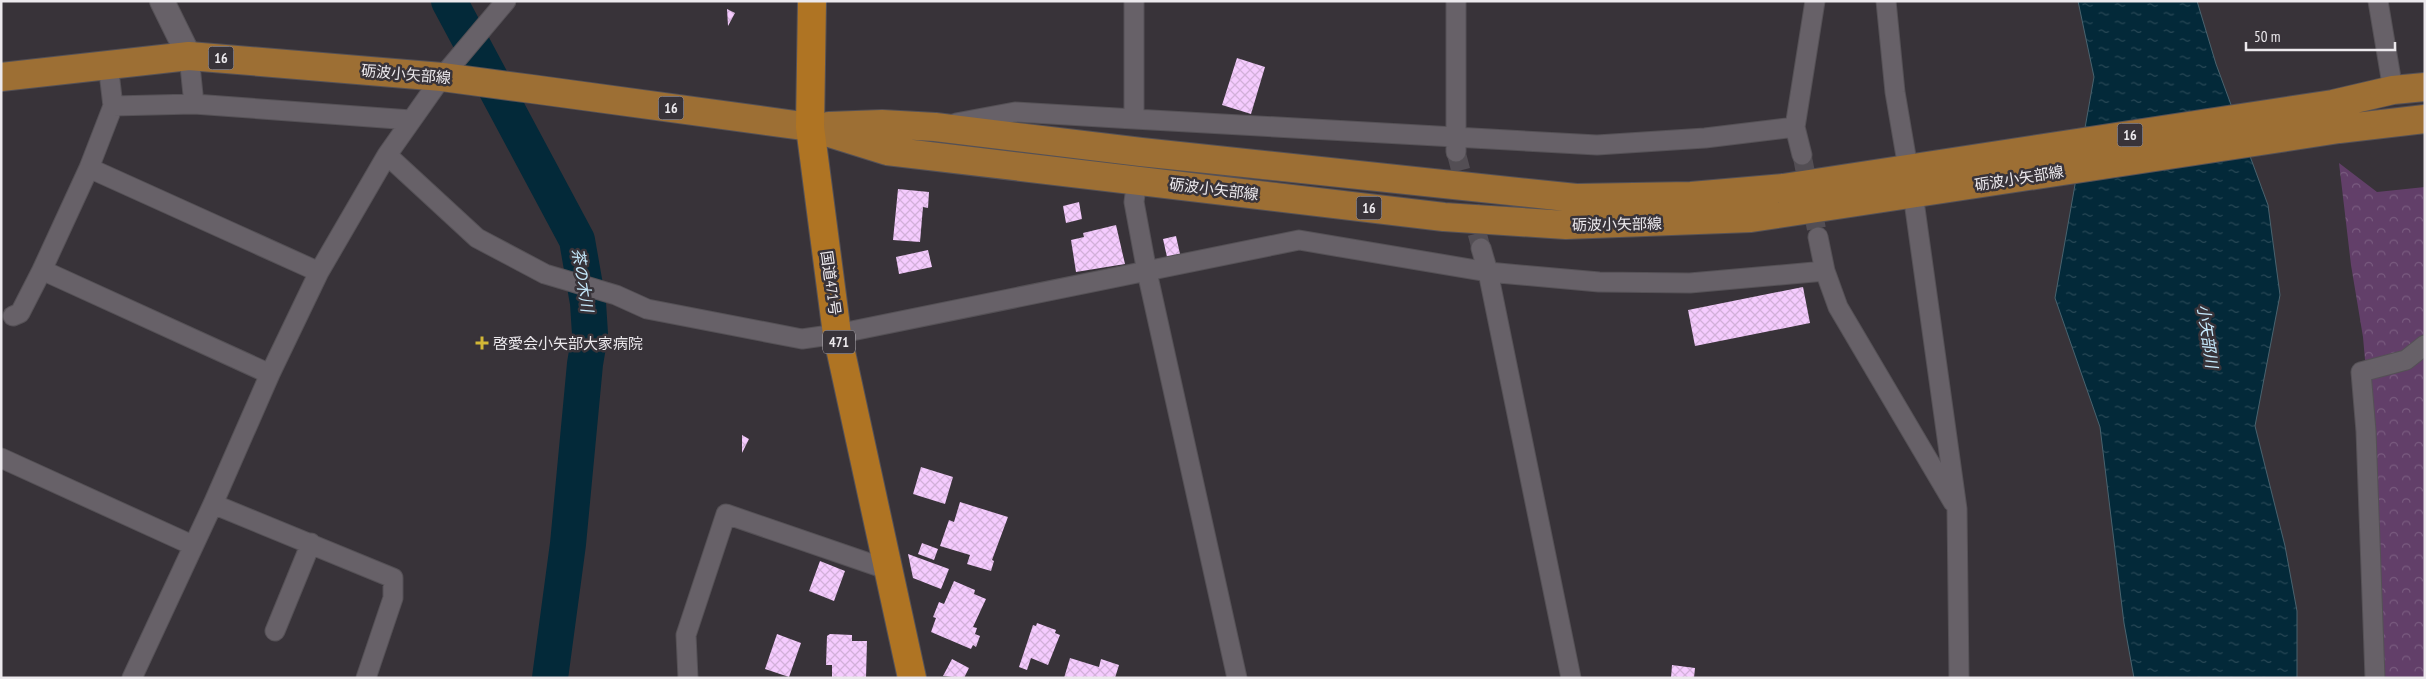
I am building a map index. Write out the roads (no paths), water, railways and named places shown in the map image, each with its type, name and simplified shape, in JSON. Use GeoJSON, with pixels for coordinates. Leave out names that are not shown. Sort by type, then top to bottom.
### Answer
{"type":"FeatureCollection","features":[{"type":"Feature","properties":{"kind":"highway","name":"国道471号"},"geometry":{"type":"LineString","coordinates":[[812,1],[810,127],[837,334],[912,678]]}},
{"type":"Feature","properties":{"kind":"main road","name":"砺波小矢部線"},"geometry":{"type":"LineString","coordinates":[[1,77],[189,56],[442,77],[810,127],[887,151],[1137,179],[1444,217],[1566,225],[1751,218],[1920,180],[2336,117],[2425,119]]}},
{"type":"Feature","properties":{"kind":"main road","name":"砺波小矢部線"},"geometry":{"type":"LineString","coordinates":[[2336,117],[2393,90],[2425,87]]}},
{"type":"Feature","properties":{"kind":"main road","name":"砺波小矢部線"},"geometry":{"type":"LineString","coordinates":[[810,127],[882,124],[935,127],[1141,152],[1576,198],[1691,196],[1783,188],[1920,180]]}},
{"type":"Feature","properties":{"kind":"street"},"geometry":{"type":"LineString","coordinates":[[162,1],[189,56],[194,104]]}},
{"type":"Feature","properties":{"kind":"street"},"geometry":{"type":"LineString","coordinates":[[132,678],[192,545],[213,504],[270,374],[319,272],[387,155],[411,120],[442,77],[506,1]]}},
{"type":"Feature","properties":{"kind":"street"},"geometry":{"type":"LineString","coordinates":[[1134,1],[1134,119]]}},
{"type":"Feature","properties":{"kind":"street"},"geometry":{"type":"LineString","coordinates":[[1455,145],[1456,1]]}},
{"type":"Feature","properties":{"kind":"street"},"geometry":{"type":"LineString","coordinates":[[1802,155],[1795,126],[1816,1]]}},
{"type":"Feature","properties":{"kind":"street"},"geometry":{"type":"LineString","coordinates":[[1886,1],[1895,92],[1920,180],[1957,509],[1959,678]]}},
{"type":"Feature","properties":{"kind":"street"},"geometry":{"type":"LineString","coordinates":[[2378,1],[2393,90]]}},
{"type":"Feature","properties":{"kind":"street"},"geometry":{"type":"LineString","coordinates":[[13,316],[20,313],[42,270],[89,168],[113,106],[108,64]]}},
{"type":"Feature","properties":{"kind":"street"},"geometry":{"type":"LineString","coordinates":[[113,106],[194,104],[411,120]]}},
{"type":"Feature","properties":{"kind":"street"},"geometry":{"type":"LineString","coordinates":[[935,127],[1015,112],[1134,119],[1455,145],[1597,145],[1706,138],[1795,126]]}},
{"type":"Feature","properties":{"kind":"street"},"geometry":{"type":"LineString","coordinates":[[387,155],[477,238],[545,274],[616,295],[647,309],[802,339],[837,334],[1299,240],[1488,272],[1599,282],[1690,283],[1825,271]]}},
{"type":"Feature","properties":{"kind":"street"},"geometry":{"type":"LineString","coordinates":[[89,168],[319,272]]}},
{"type":"Feature","properties":{"kind":"street"},"geometry":{"type":"LineString","coordinates":[[1137,179],[1134,202],[1147,272],[1237,678]]}},
{"type":"Feature","properties":{"kind":"street"},"geometry":{"type":"LineString","coordinates":[[1818,237],[1825,271],[1838,307],[1957,509]]}},
{"type":"Feature","properties":{"kind":"street"},"geometry":{"type":"LineString","coordinates":[[1481,248],[1488,272],[1571,678]]}},
{"type":"Feature","properties":{"kind":"street"},"geometry":{"type":"LineString","coordinates":[[42,270],[270,374]]}},
{"type":"Feature","properties":{"kind":"street"},"geometry":{"type":"LineString","coordinates":[[2375,678],[2366,431],[2361,372],[2406,360],[2425,345]]}},
{"type":"Feature","properties":{"kind":"street"},"geometry":{"type":"LineString","coordinates":[[1,458],[192,545]]}},
{"type":"Feature","properties":{"kind":"street"},"geometry":{"type":"LineString","coordinates":[[213,504],[393,578],[393,598],[366,678]]}},
{"type":"Feature","properties":{"kind":"street"},"geometry":{"type":"LineString","coordinates":[[688,678],[686,635],[726,514],[889,570]]}},
{"type":"Feature","properties":{"kind":"street"},"geometry":{"type":"LineString","coordinates":[[275,631],[311,543]]}},
{"type":"Feature","properties":{"kind":"water","name":"小矢部川"},"geometry":{"type":"Polygon","coordinates":[[[2078,1],[2197,1],[2216,64],[2268,205],[2280,295],[2255,426],[2285,546],[2297,611],[2297,678],[2134,678],[2124,623],[2100,427],[2055,298],[2094,77],[2078,1]]]}},
{"type":"Feature","properties":{"kind":"waterway","name":"茶の木川"},"geometry":{"type":"LineString","coordinates":[[449,1],[577,240],[588,303],[590,334],[585,364],[568,544],[550,678]]}},
{"type":"Feature","properties":{"kind":"tunnel"},"geometry":{"type":"LineString","coordinates":[[1456,152],[1481,248]]}},
{"type":"Feature","properties":{"kind":"tunnel"},"geometry":{"type":"LineString","coordinates":[[1802,155],[1818,237]]}},
{"type":"Feature","properties":{"kind":"place","name":"啓愛会小矢部大家病院"},"geometry":{"type":"Point","coordinates":[482,343]}}]}
